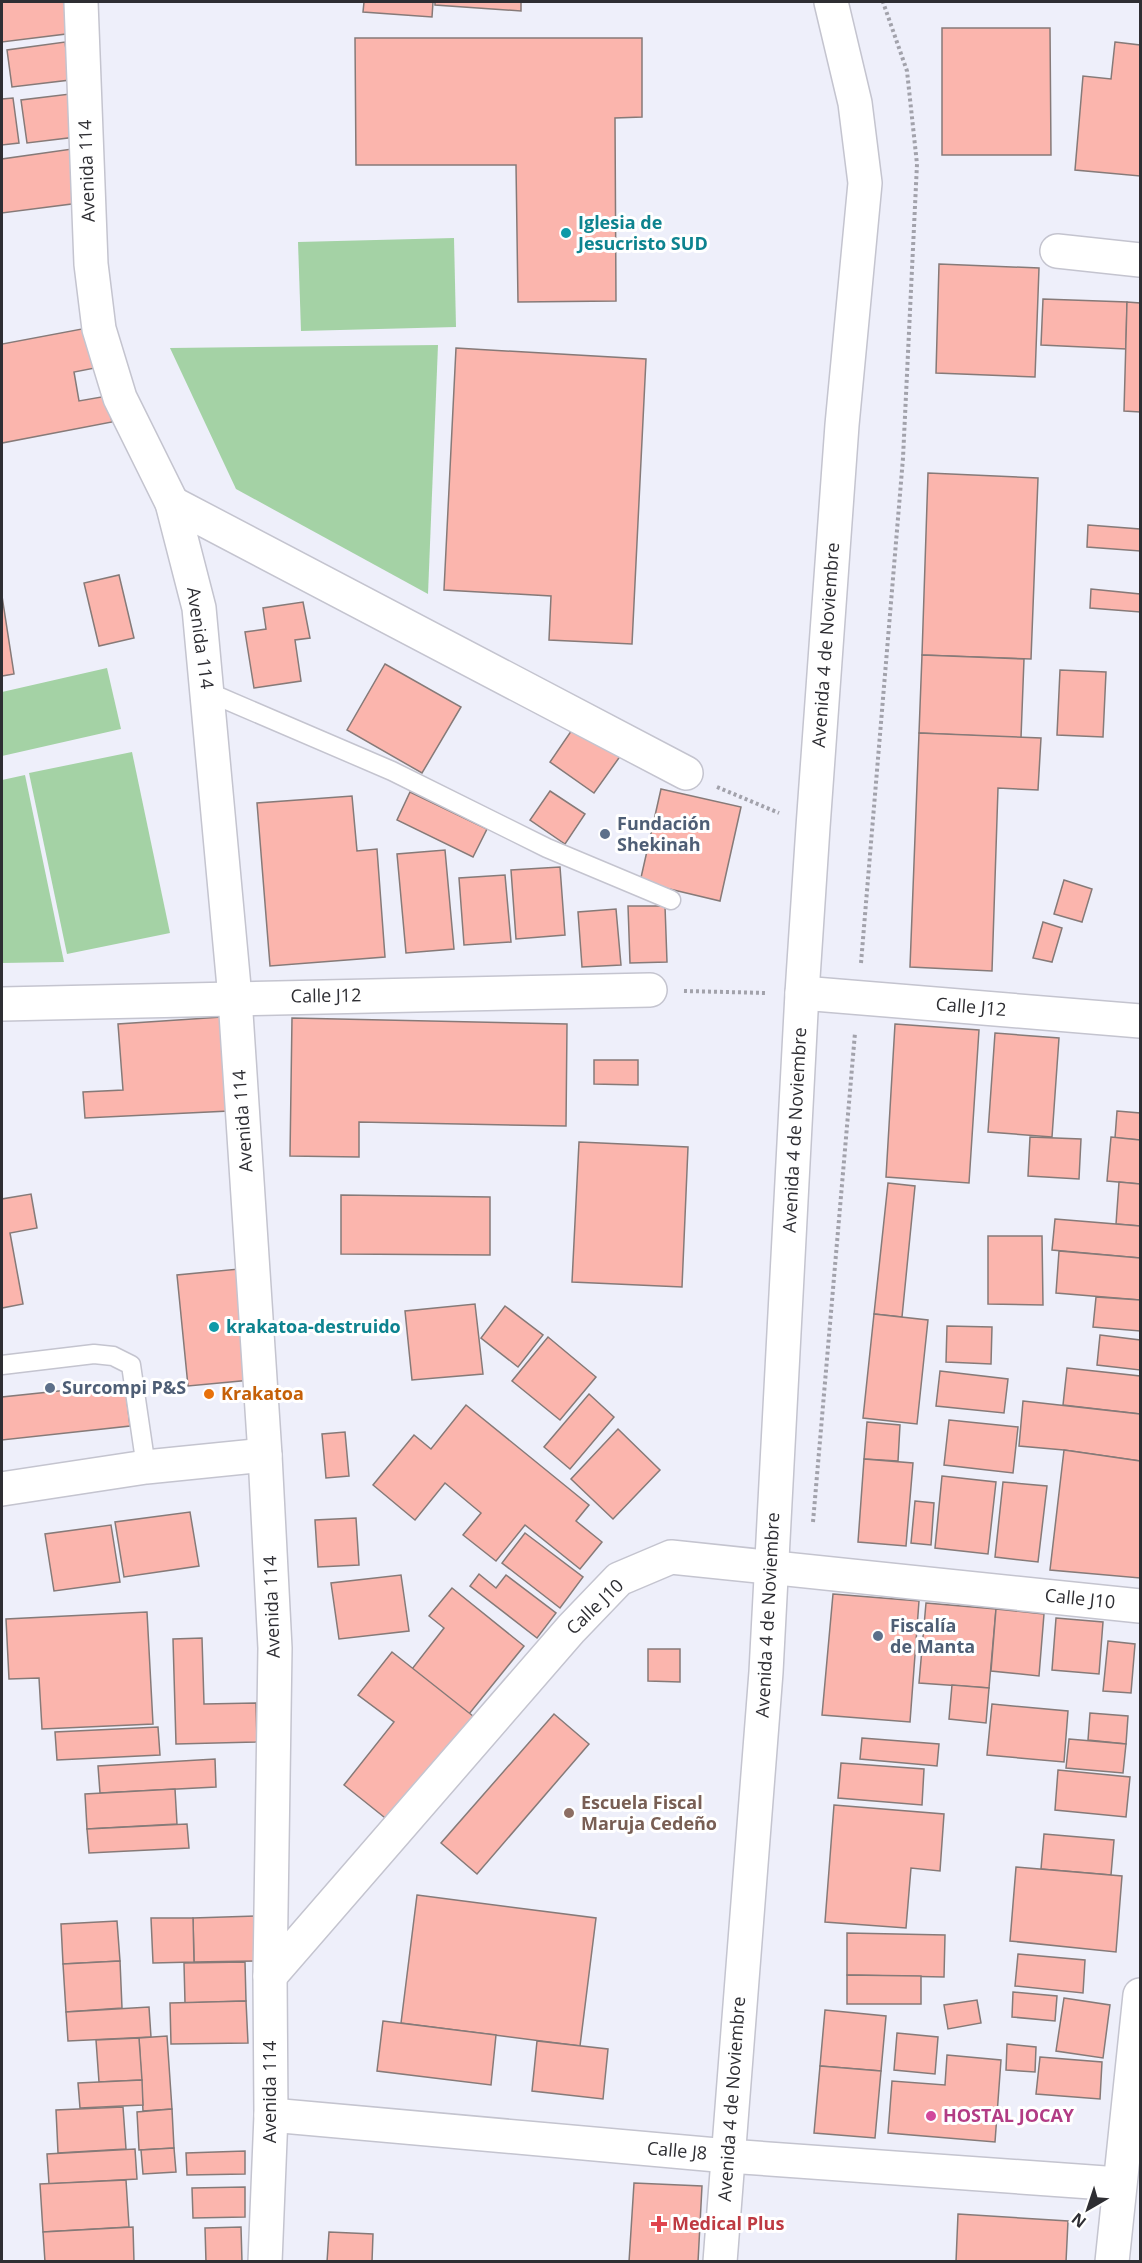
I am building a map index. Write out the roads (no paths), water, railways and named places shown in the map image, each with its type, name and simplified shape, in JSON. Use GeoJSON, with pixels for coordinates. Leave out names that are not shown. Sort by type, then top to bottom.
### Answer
{"type":"FeatureCollection","features":[{"type":"Feature","properties":{"kind":"street","name":"Avenida 114"},"geometry":{"type":"LineString","coordinates":[[81,2],[91,264],[99,329],[120,398],[172,504],[199,608],[235,998],[275,1648],[270,1976],[271,2115],[265,2262]]}},
{"type":"Feature","properties":{"kind":"street","name":"Avenida 4 de Noviembre"},"geometry":{"type":"LineString","coordinates":[[720,2262],[766,1672],[813,827],[842,425],[866,183],[855,103],[831,2]]}},
{"type":"Feature","properties":{"kind":"street"},"geometry":{"type":"LineString","coordinates":[[1057,251],[1140,260]]}},
{"type":"Feature","properties":{"kind":"street"},"geometry":{"type":"LineString","coordinates":[[172,504],[686,773]]}},
{"type":"Feature","properties":{"kind":"street","name":"Calle J12"},"geometry":{"type":"LineString","coordinates":[[2,1004],[650,990]]}},
{"type":"Feature","properties":{"kind":"street","name":"Calle J12"},"geometry":{"type":"LineString","coordinates":[[802,993],[1140,1021]]}},
{"type":"Feature","properties":{"kind":"street"},"geometry":{"type":"LineString","coordinates":[[2,1489],[146,1467],[264,1455]]}},
{"type":"Feature","properties":{"kind":"street","name":"Calle J10"},"geometry":{"type":"LineString","coordinates":[[270,1976],[571,1629],[619,1579],[671,1557],[1140,1606]]}},
{"type":"Feature","properties":{"kind":"street"},"geometry":{"type":"LineString","coordinates":[[1112,2262],[1140,1995]]}},
{"type":"Feature","properties":{"kind":"street","name":"Calle J8"},"geometry":{"type":"LineString","coordinates":[[271,2115],[728,2156],[1119,2184]]}},
{"type":"Feature","properties":{"kind":"lane"},"geometry":{"type":"LineString","coordinates":[[208,692],[392,771],[547,848],[671,900]]}},
{"type":"Feature","properties":{"kind":"lane"},"geometry":{"type":"LineString","coordinates":[[2,1365],[94,1354],[113,1356],[131,1365],[146,1467]]}},
{"type":"Feature","properties":{"kind":"place","name":"Iglesia de Jesucristo SUD"},"geometry":{"type":"Point","coordinates":[566,233]}},
{"type":"Feature","properties":{"kind":"place","name":"Fundación Shekinah"},"geometry":{"type":"Point","coordinates":[605,834]}},
{"type":"Feature","properties":{"kind":"place","name":"krakatoa-destruido"},"geometry":{"type":"Point","coordinates":[214,1327]}},
{"type":"Feature","properties":{"kind":"place","name":"Surcompi P&S"},"geometry":{"type":"Point","coordinates":[50,1388]}},
{"type":"Feature","properties":{"kind":"place","name":"Krakatoa"},"geometry":{"type":"Point","coordinates":[209,1394]}},
{"type":"Feature","properties":{"kind":"place","name":"Fiscalía de Manta"},"geometry":{"type":"Point","coordinates":[878,1636]}},
{"type":"Feature","properties":{"kind":"place","name":"Escuela Fiscal Maruja Cedeño"},"geometry":{"type":"Point","coordinates":[569,1813]}},
{"type":"Feature","properties":{"kind":"place","name":"HOSTAL JOCAY"},"geometry":{"type":"Point","coordinates":[931,2116]}},
{"type":"Feature","properties":{"kind":"place","name":"Medical Plus"},"geometry":{"type":"Point","coordinates":[659,2224]}}]}
